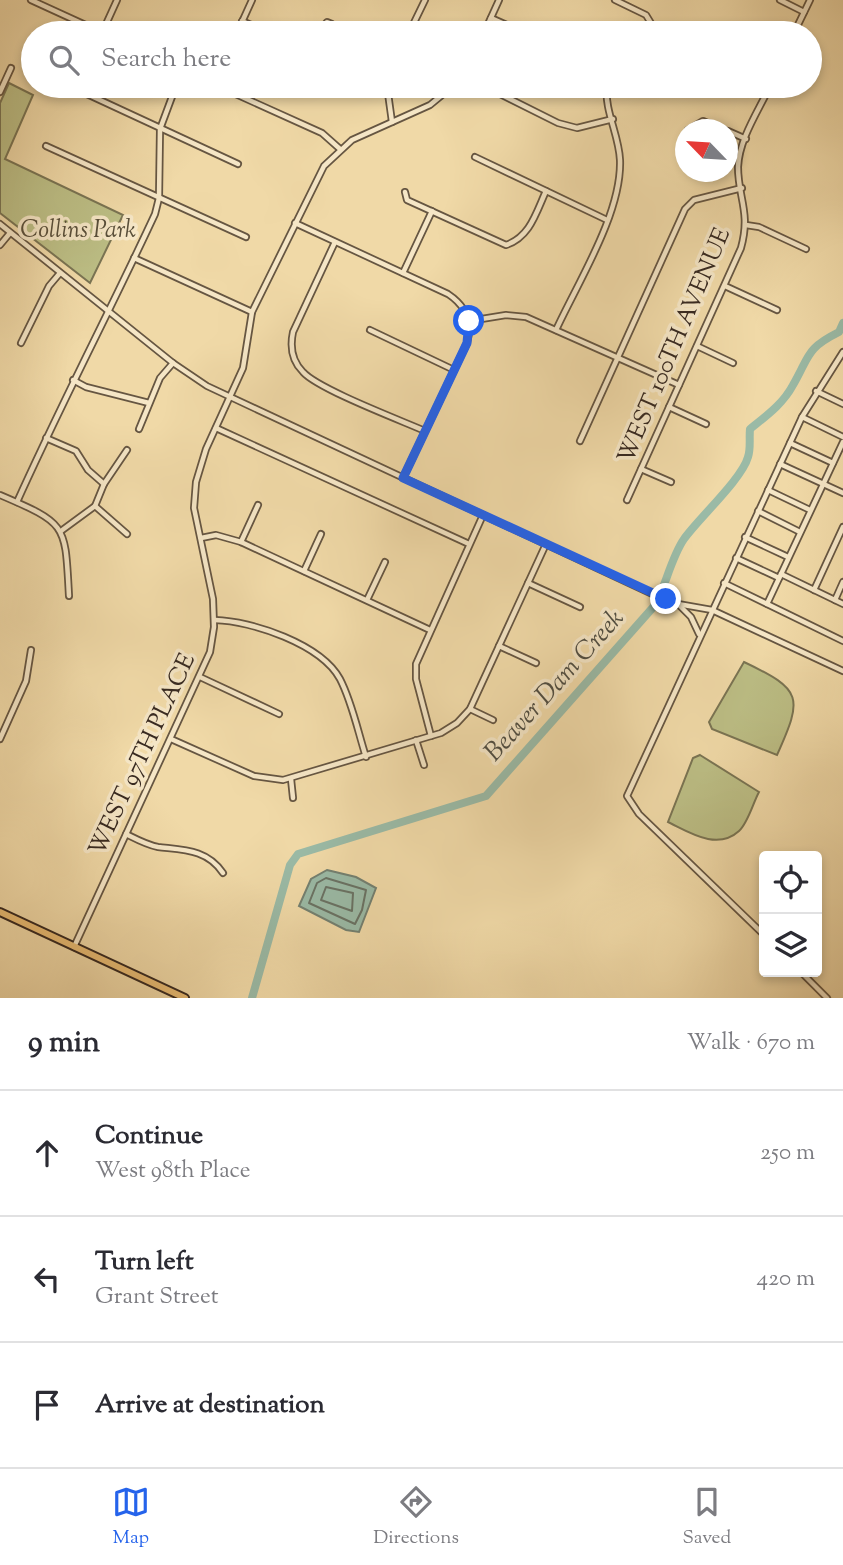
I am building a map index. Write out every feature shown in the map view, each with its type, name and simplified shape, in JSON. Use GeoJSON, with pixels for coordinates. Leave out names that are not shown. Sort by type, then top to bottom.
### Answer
{"type":"FeatureCollection","features":[{"type":"Feature","properties":{"kind":"main road"},"geometry":{"type":"LineString","coordinates":[[0,912],[185,998]]}},
{"type":"Feature","properties":{"kind":"street"},"geometry":{"type":"LineString","coordinates":[[31,0],[77,21]]}},
{"type":"Feature","properties":{"kind":"street"},"geometry":{"type":"LineString","coordinates":[[108,21],[117,0]]}},
{"type":"Feature","properties":{"kind":"street"},"geometry":{"type":"LineString","coordinates":[[242,21],[252,0]]}},
{"type":"Feature","properties":{"kind":"street"},"geometry":{"type":"LineString","coordinates":[[415,21],[425,0]]}},
{"type":"Feature","properties":{"kind":"street"},"geometry":{"type":"LineString","coordinates":[[490,21],[499,0]]}},
{"type":"Feature","properties":{"kind":"street"},"geometry":{"type":"LineString","coordinates":[[615,0],[646,15],[650,21]]}},
{"type":"Feature","properties":{"kind":"street"},"geometry":{"type":"LineString","coordinates":[[780,0],[804,12]]}},
{"type":"Feature","properties":{"kind":"street"},"geometry":{"type":"LineString","coordinates":[[800,21],[810,0]]}},
{"type":"Feature","properties":{"kind":"street"},"geometry":{"type":"LineString","coordinates":[[491,18],[498,21]]}},
{"type":"Feature","properties":{"kind":"street"},"geometry":{"type":"LineString","coordinates":[[0,92],[12,68]]}},
{"type":"Feature","properties":{"kind":"street"},"geometry":{"type":"LineString","coordinates":[[95,98],[238,164]]}},
{"type":"Feature","properties":{"kind":"street"},"geometry":{"type":"LineString","coordinates":[[17,502],[93,338],[110,313],[159,198],[160,129],[170,98]]}},
{"type":"Feature","properties":{"kind":"street"},"geometry":{"type":"LineString","coordinates":[[245,98],[322,133],[340,149]]}},
{"type":"Feature","properties":{"kind":"street"},"geometry":{"type":"LineString","coordinates":[[389,98],[392,122]]}},
{"type":"Feature","properties":{"kind":"street","name":"WEST 97TH PLACE"},"geometry":{"type":"LineString","coordinates":[[74,947],[210,652],[215,620],[194,508],[195,482],[243,368],[252,312],[317,177],[340,149],[367,132],[430,105],[438,98]]}},
{"type":"Feature","properties":{"kind":"street"},"geometry":{"type":"LineString","coordinates":[[508,98],[558,123],[577,128],[613,119]]}},
{"type":"Feature","properties":{"kind":"street"},"geometry":{"type":"LineString","coordinates":[[556,330],[607,220],[620,178],[620,158],[609,98]]}},
{"type":"Feature","properties":{"kind":"street","name":"WEST 100TH AVENUE"},"geometry":{"type":"LineString","coordinates":[[627,500],[741,248],[746,225],[738,163],[765,98]]}},
{"type":"Feature","properties":{"kind":"street"},"geometry":{"type":"LineString","coordinates":[[738,135],[746,139]]}},
{"type":"Feature","properties":{"kind":"street"},"geometry":{"type":"LineString","coordinates":[[46,146],[246,237]]}},
{"type":"Feature","properties":{"kind":"street"},"geometry":{"type":"LineString","coordinates":[[475,157],[607,220]]}},
{"type":"Feature","properties":{"kind":"street"},"geometry":{"type":"LineString","coordinates":[[580,441],[685,209],[694,200],[742,188]]}},
{"type":"Feature","properties":{"kind":"street"},"geometry":{"type":"LineString","coordinates":[[405,192],[407,200],[506,245],[519,241],[527,231],[546,191]]}},
{"type":"Feature","properties":{"kind":"street"},"geometry":{"type":"LineString","coordinates":[[403,273],[432,211]]}},
{"type":"Feature","properties":{"kind":"street"},"geometry":{"type":"LineString","coordinates":[[295,223],[455,299],[469,321],[467,343],[403,478]]}},
{"type":"Feature","properties":{"kind":"street"},"geometry":{"type":"LineString","coordinates":[[0,224],[173,363],[230,398],[652,594],[678,604],[712,610],[843,671]]}},
{"type":"Feature","properties":{"kind":"street"},"geometry":{"type":"LineString","coordinates":[[746,225],[806,248]]}},
{"type":"Feature","properties":{"kind":"street"},"geometry":{"type":"LineString","coordinates":[[0,245],[10,233]]}},
{"type":"Feature","properties":{"kind":"street"},"geometry":{"type":"LineString","coordinates":[[335,241],[293,332],[294,357],[308,377],[425,431]]}},
{"type":"Feature","properties":{"kind":"street"},"geometry":{"type":"LineString","coordinates":[[134,258],[252,312]]}},
{"type":"Feature","properties":{"kind":"street"},"geometry":{"type":"LineString","coordinates":[[21,343],[48,286],[60,273]]}},
{"type":"Feature","properties":{"kind":"street"},"geometry":{"type":"LineString","coordinates":[[725,286],[777,310]]}},
{"type":"Feature","properties":{"kind":"street"},"geometry":{"type":"LineString","coordinates":[[469,321],[506,315],[526,317],[679,386]]}},
{"type":"Feature","properties":{"kind":"street"},"geometry":{"type":"LineString","coordinates":[[370,330],[454,370]]}},
{"type":"Feature","properties":{"kind":"street"},"geometry":{"type":"LineString","coordinates":[[698,346],[733,363]]}},
{"type":"Feature","properties":{"kind":"street"},"geometry":{"type":"LineString","coordinates":[[759,930],[639,814],[627,796],[723,583],[802,417],[843,352]]}},
{"type":"Feature","properties":{"kind":"street"},"geometry":{"type":"LineString","coordinates":[[139,429],[160,378],[173,363]]}},
{"type":"Feature","properties":{"kind":"street"},"geometry":{"type":"LineString","coordinates":[[73,380],[86,387],[149,403]]}},
{"type":"Feature","properties":{"kind":"street"},"geometry":{"type":"LineString","coordinates":[[816,391],[843,404]]}},
{"type":"Feature","properties":{"kind":"street"},"geometry":{"type":"LineString","coordinates":[[669,407],[706,424]]}},
{"type":"Feature","properties":{"kind":"street"},"geometry":{"type":"LineString","coordinates":[[767,604],[843,439],[802,417]]}},
{"type":"Feature","properties":{"kind":"street"},"geometry":{"type":"LineString","coordinates":[[216,428],[469,544]]}},
{"type":"Feature","properties":{"kind":"street"},"geometry":{"type":"LineString","coordinates":[[46,438],[76,451],[88,470],[104,484]]}},
{"type":"Feature","properties":{"kind":"street"},"geometry":{"type":"LineString","coordinates":[[790,443],[833,463]]}},
{"type":"Feature","properties":{"kind":"street"},"geometry":{"type":"LineString","coordinates":[[61,531],[95,506],[104,484],[127,450]]}},
{"type":"Feature","properties":{"kind":"street"},"geometry":{"type":"LineString","coordinates":[[837,454],[843,457]]}},
{"type":"Feature","properties":{"kind":"street"},"geometry":{"type":"LineString","coordinates":[[780,464],[843,493]]}},
{"type":"Feature","properties":{"kind":"street"},"geometry":{"type":"LineString","coordinates":[[641,469],[671,482]]}},
{"type":"Feature","properties":{"kind":"street"},"geometry":{"type":"LineString","coordinates":[[768,490],[810,510]]}},
{"type":"Feature","properties":{"kind":"street"},"geometry":{"type":"LineString","coordinates":[[0,495],[50,518],[61,531],[66,542],[69,596]]}},
{"type":"Feature","properties":{"kind":"street"},"geometry":{"type":"LineString","coordinates":[[241,542],[258,505]]}},
{"type":"Feature","properties":{"kind":"street"},"geometry":{"type":"LineString","coordinates":[[95,506],[127,534]]}},
{"type":"Feature","properties":{"kind":"street"},"geometry":{"type":"LineString","coordinates":[[758,511],[800,532]]}},
{"type":"Feature","properties":{"kind":"street"},"geometry":{"type":"LineString","coordinates":[[431,736],[416,679],[416,664],[483,515]]}},
{"type":"Feature","properties":{"kind":"street"},"geometry":{"type":"LineString","coordinates":[[814,590],[843,527]]}},
{"type":"Feature","properties":{"kind":"street"},"geometry":{"type":"LineString","coordinates":[[304,571],[321,534]]}},
{"type":"Feature","properties":{"kind":"street"},"geometry":{"type":"LineString","coordinates":[[201,538],[216,535],[241,542],[430,630]]}},
{"type":"Feature","properties":{"kind":"street"},"geometry":{"type":"LineString","coordinates":[[745,537],[788,557]]}},
{"type":"Feature","properties":{"kind":"street"},"geometry":{"type":"LineString","coordinates":[[171,739],[254,776],[291,779],[366,757],[452,727],[470,709],[546,544]]}},
{"type":"Feature","properties":{"kind":"street"},"geometry":{"type":"LineString","coordinates":[[736,558],[843,604]]}},
{"type":"Feature","properties":{"kind":"street"},"geometry":{"type":"LineString","coordinates":[[367,600],[385,562]]}},
{"type":"Feature","properties":{"kind":"street"},"geometry":{"type":"LineString","coordinates":[[835,600],[843,582]]}},
{"type":"Feature","properties":{"kind":"street"},"geometry":{"type":"LineString","coordinates":[[528,583],[580,607]]}},
{"type":"Feature","properties":{"kind":"street"},"geometry":{"type":"LineString","coordinates":[[723,583],[843,640]]}},
{"type":"Feature","properties":{"kind":"street"},"geometry":{"type":"LineString","coordinates":[[678,604],[691,617],[700,636]]}},
{"type":"Feature","properties":{"kind":"street"},"geometry":{"type":"LineString","coordinates":[[215,620],[235,620],[261,628],[326,662],[341,680],[366,757]]}},
{"type":"Feature","properties":{"kind":"street"},"geometry":{"type":"LineString","coordinates":[[499,646],[536,663]]}},
{"type":"Feature","properties":{"kind":"street"},"geometry":{"type":"LineString","coordinates":[[0,739],[2,729],[26,681],[31,650]]}},
{"type":"Feature","properties":{"kind":"street"},"geometry":{"type":"LineString","coordinates":[[200,677],[279,714]]}},
{"type":"Feature","properties":{"kind":"street"},"geometry":{"type":"LineString","coordinates":[[470,709],[493,720]]}},
{"type":"Feature","properties":{"kind":"street"},"geometry":{"type":"LineString","coordinates":[[416,740],[424,765]]}},
{"type":"Feature","properties":{"kind":"street"},"geometry":{"type":"LineString","coordinates":[[291,779],[293,798]]}},
{"type":"Feature","properties":{"kind":"street"},"geometry":{"type":"LineString","coordinates":[[126,834],[149,845],[190,850],[216,862],[223,873]]}},
{"type":"Feature","properties":{"kind":"street"},"geometry":{"type":"LineString","coordinates":[[806,977],[827,998]]}},
{"type":"Feature","properties":{"kind":"green space","name":"Collins Park"},"geometry":{"type":"Polygon","coordinates":[[[9,83],[21,89],[21,98],[32,98],[5,159],[123,215],[90,283],[0,213],[0,103],[9,83]]]}},
{"type":"Feature","properties":{"kind":"green space"},"geometry":{"type":"Polygon","coordinates":[[[744,662],[778,680],[792,697],[794,707],[791,720],[777,755],[712,729],[709,722],[744,662]]]}},
{"type":"Feature","properties":{"kind":"green space"},"geometry":{"type":"Polygon","coordinates":[[[700,755],[759,792],[745,823],[730,837],[712,840],[703,838],[668,822],[693,758],[700,755]]]}},
{"type":"Feature","properties":{"kind":"water"},"geometry":{"type":"Polygon","coordinates":[[[327,870],[356,877],[376,888],[359,932],[346,930],[299,906],[311,879],[327,870]]]}},
{"type":"Feature","properties":{"kind":"waterway","name":"Beaver Dam Creek"},"geometry":{"type":"LineString","coordinates":[[252,998],[290,865],[298,854],[486,796],[656,604],[684,539],[744,466],[749,454],[750,429],[784,398],[810,354],[820,343],[839,332],[843,323]]}},
{"type":"Feature","properties":{"kind":"route"},"geometry":{"type":"LineString","coordinates":[[469,321],[470,334],[467,343],[403,478],[666,599]]}}]}
